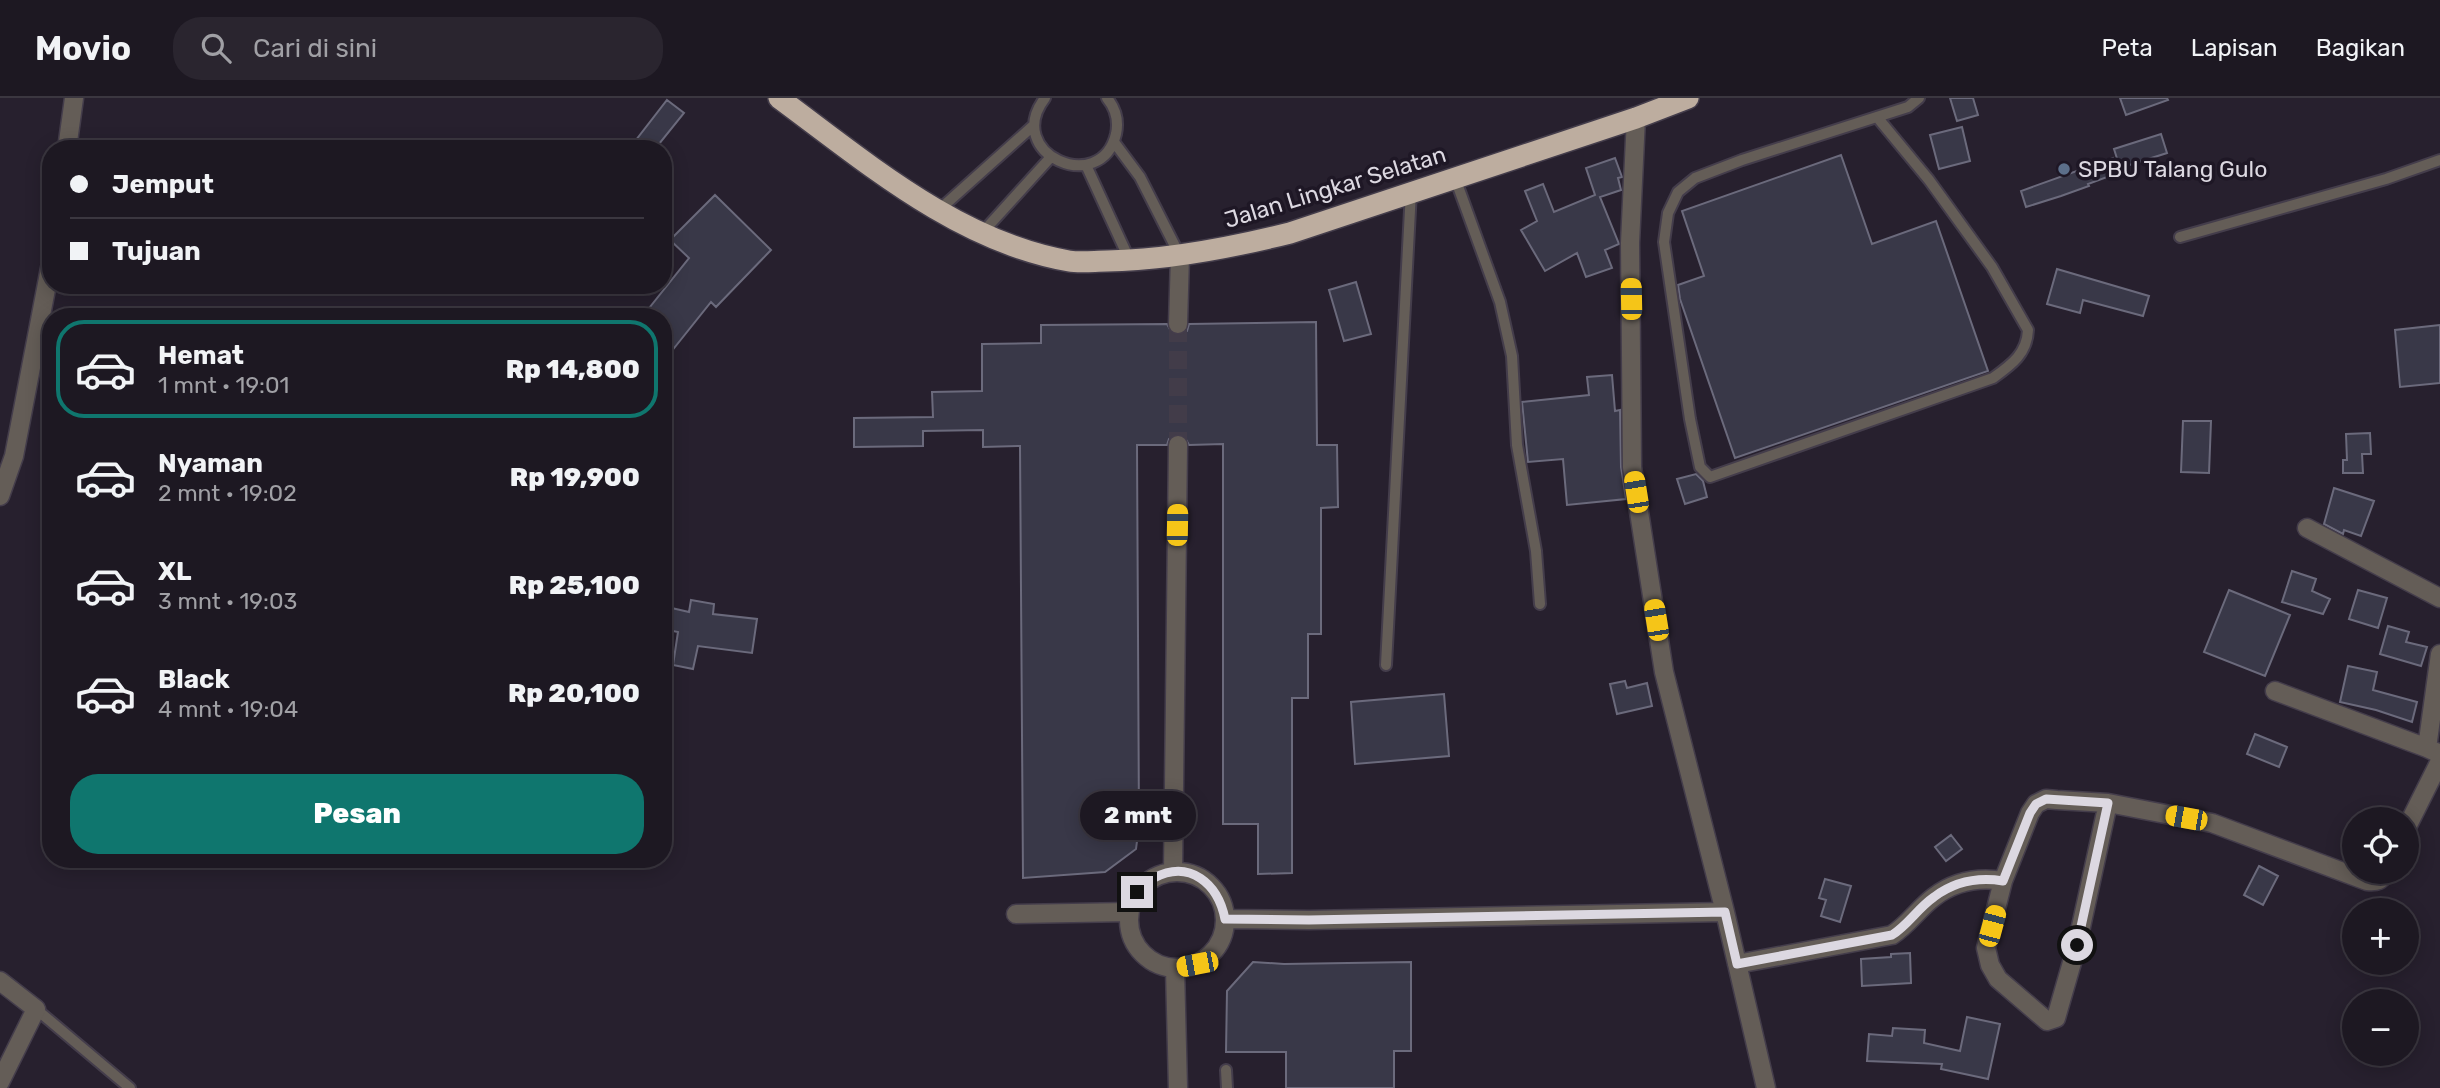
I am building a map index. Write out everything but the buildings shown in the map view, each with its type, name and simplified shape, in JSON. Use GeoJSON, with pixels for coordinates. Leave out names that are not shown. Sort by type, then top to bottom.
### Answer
{"type":"FeatureCollection","features":[{"type":"Feature","properties":{"kind":"highway","name":"Jalan Lingkar Selatan"},"geometry":{"type":"LineString","coordinates":[[779,98],[887,178],[939,210],[982,233],[1022,249],[1072,262],[1180,257],[1290,233],[1636,118],[1688,98]]}},
{"type":"Feature","properties":{"kind":"street"},"geometry":{"type":"LineString","coordinates":[[68,140],[74,98]]}},
{"type":"Feature","properties":{"kind":"street"},"geometry":{"type":"LineString","coordinates":[[1636,118],[1630,243],[1632,467],[1664,672],[1766,1088]]}},
{"type":"Feature","properties":{"kind":"street"},"geometry":{"type":"LineString","coordinates":[[1178,324],[1180,257]]}},
{"type":"Feature","properties":{"kind":"street"},"geometry":{"type":"LineString","coordinates":[[0,496],[14,456],[42,311]]}},
{"type":"Feature","properties":{"kind":"street"},"geometry":{"type":"LineString","coordinates":[[1173,872],[1178,445]]}},
{"type":"Feature","properties":{"kind":"street"},"geometry":{"type":"LineString","coordinates":[[2307,528],[2440,598]]}},
{"type":"Feature","properties":{"kind":"street"},"geometry":{"type":"LineString","coordinates":[[2275,691],[2434,751],[2440,654]]}},
{"type":"Feature","properties":{"kind":"street"},"geometry":{"type":"LineString","coordinates":[[2417,807],[2440,761]]}},
{"type":"Feature","properties":{"kind":"street"},"geometry":{"type":"LineString","coordinates":[[2108,803],[2077,945],[2056,1018],[2047,1021],[1998,979],[1990,965],[1986,948],[2003,881],[2036,804],[2046,799],[2108,803],[2212,822],[2342,871]]}},
{"type":"Feature","properties":{"kind":"street"},"geometry":{"type":"LineString","coordinates":[[1173,872],[1199,877],[1213,887],[1222,902],[1224,935],[1214,950],[1197,964],[1175,969],[1157,965],[1143,955],[1130,935],[1129,912],[1137,892],[1153,878],[1173,872]]}},
{"type":"Feature","properties":{"kind":"street"},"geometry":{"type":"LineString","coordinates":[[1737,964],[1892,935],[1901,930],[1933,898],[1949,888],[1983,878],[2003,881]]}},
{"type":"Feature","properties":{"kind":"street"},"geometry":{"type":"LineString","coordinates":[[1016,914],[1129,912]]}},
{"type":"Feature","properties":{"kind":"street"},"geometry":{"type":"LineString","coordinates":[[1225,919],[1323,920],[1725,912]]}},
{"type":"Feature","properties":{"kind":"street"},"geometry":{"type":"LineString","coordinates":[[1175,969],[1178,1088]]}},
{"type":"Feature","properties":{"kind":"street"},"geometry":{"type":"LineString","coordinates":[[0,982],[36,1009],[0,1082]]}},
{"type":"Feature","properties":{"kind":"lane"},"geometry":{"type":"LineString","coordinates":[[1045,98],[1038,107],[1034,125],[1039,143],[1050,158],[1067,165],[1086,165],[1102,157],[1114,142],[1118,124],[1114,106],[1107,98]]}},
{"type":"Feature","properties":{"kind":"lane"},"geometry":{"type":"LineString","coordinates":[[1877,117],[1928,180],[1992,267],[2028,330],[2028,341],[2023,352],[2012,365],[1993,379],[1710,477],[1700,467],[1690,419],[1664,242],[1668,213],[1678,191],[1695,178],[1742,160],[1908,107],[1919,98]]}},
{"type":"Feature","properties":{"kind":"lane"},"geometry":{"type":"LineString","coordinates":[[939,210],[1034,125]]}},
{"type":"Feature","properties":{"kind":"lane"},"geometry":{"type":"LineString","coordinates":[[1114,142],[1140,177],[1180,257]]}},
{"type":"Feature","properties":{"kind":"lane"},"geometry":{"type":"LineString","coordinates":[[982,233],[1050,158]]}},
{"type":"Feature","properties":{"kind":"lane"},"geometry":{"type":"LineString","coordinates":[[2180,237],[2386,180],[2440,160]]}},
{"type":"Feature","properties":{"kind":"lane"},"geometry":{"type":"LineString","coordinates":[[1086,165],[1130,261]]}},
{"type":"Feature","properties":{"kind":"lane"},"geometry":{"type":"LineString","coordinates":[[1455,178],[1500,302],[1513,356],[1517,445],[1536,551],[1540,604]]}},
{"type":"Feature","properties":{"kind":"lane"},"geometry":{"type":"LineString","coordinates":[[1386,665],[1411,191]]}},
{"type":"Feature","properties":{"kind":"lane"},"geometry":{"type":"LineString","coordinates":[[36,1009],[130,1088]]}},
{"type":"Feature","properties":{"kind":"lane"},"geometry":{"type":"LineString","coordinates":[[1226,1070],[1227,1088]]}},
{"type":"Feature","properties":{"kind":"tunnel"},"geometry":{"type":"LineString","coordinates":[[1178,324],[1178,445]]}},
{"type":"Feature","properties":{"kind":"place","name":"SPBU Talang Gulo"},"geometry":{"type":"Point","coordinates":[2064,169]}},
{"type":"Feature","properties":{"kind":"route"},"geometry":{"type":"LineString","coordinates":[[1137,892],[1153,878],[1173,872],[1187,873],[1199,877],[1213,887],[1222,902],[1225,919],[1309,920],[1725,912],[1737,964],[1892,935],[1901,930],[1933,898],[1949,888],[1983,878],[2003,881],[2036,804],[2046,799],[2108,803],[2077,945]]}}]}
